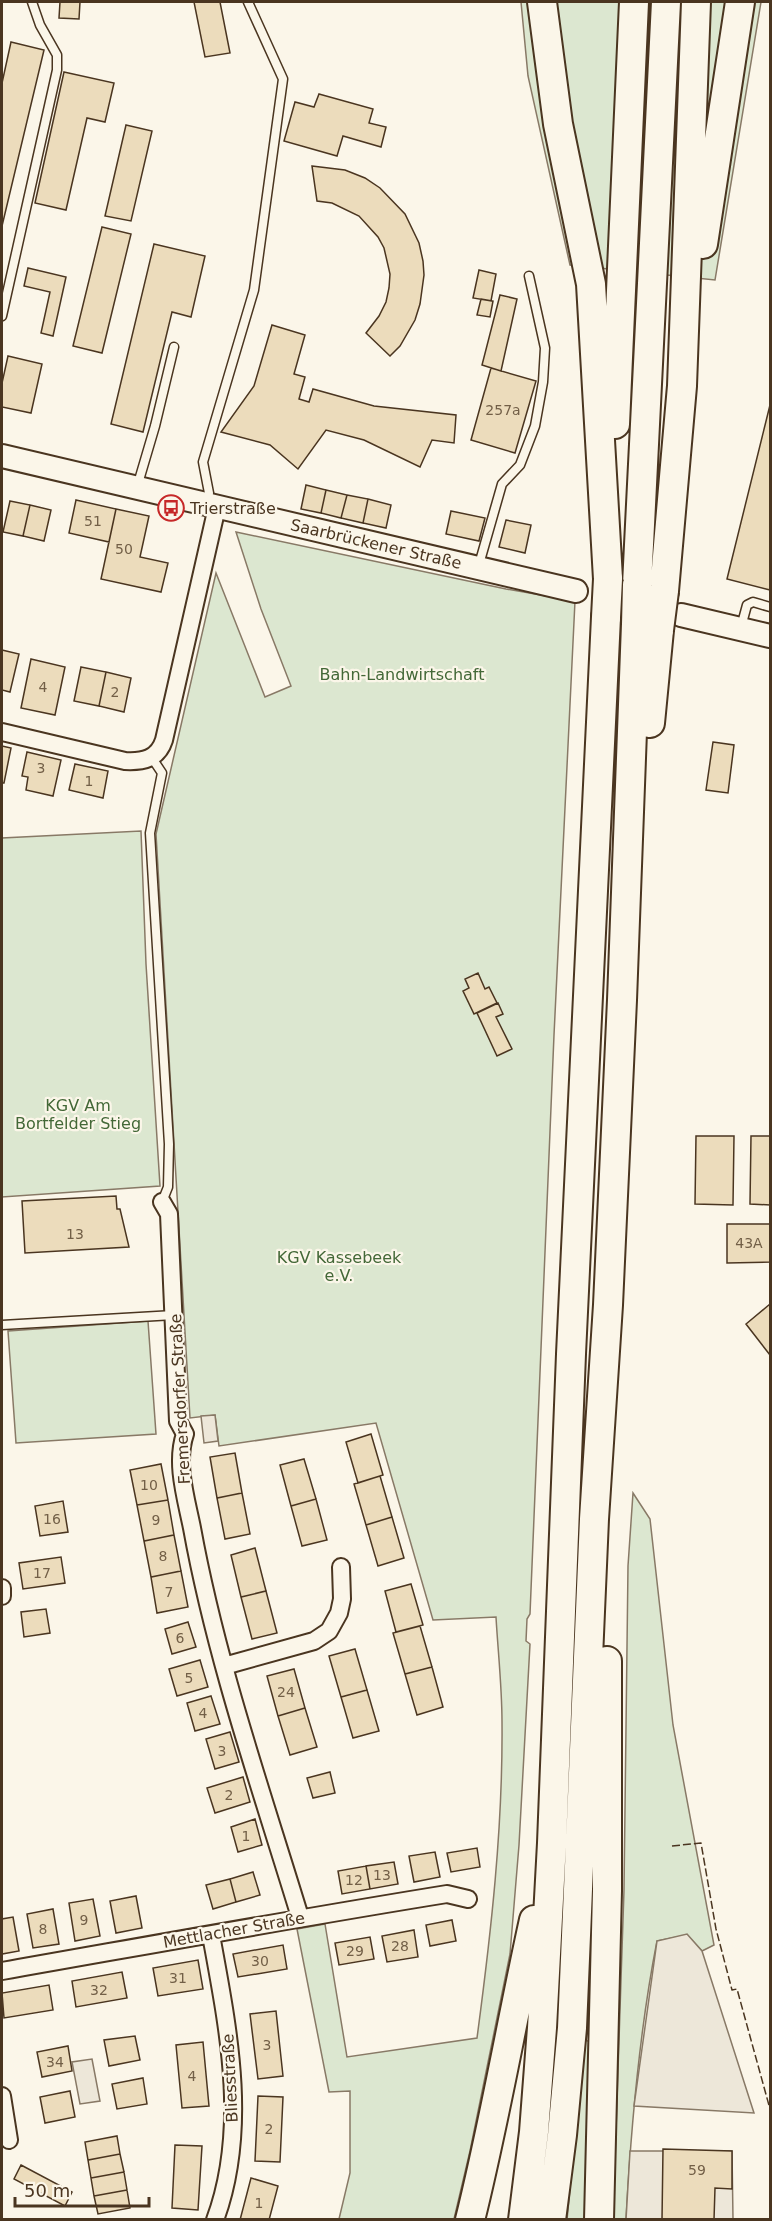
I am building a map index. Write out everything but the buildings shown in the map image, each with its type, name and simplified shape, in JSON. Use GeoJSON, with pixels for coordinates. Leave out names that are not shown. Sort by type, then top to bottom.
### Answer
{"type":"FeatureCollection","features":[{"type":"Feature","properties":{"kind":"highway"},"geometry":{"type":"LineString","coordinates":[[542,2],[558,124],[591,284],[608,579]]}},
{"type":"Feature","properties":{"kind":"highway"},"geometry":{"type":"LineString","coordinates":[[523,2220],[534,2132],[542,2028],[552,1843],[570,1354],[634,2]]}},
{"type":"Feature","properties":{"kind":"highway"},"geometry":{"type":"LineString","coordinates":[[551,2220],[572,2028],[594,1530],[608,1305],[622,1000],[659,623],[651,588],[666,2]]}},
{"type":"Feature","properties":{"kind":"highway"},"geometry":{"type":"LineString","coordinates":[[682,386],[696,2]]}},
{"type":"Feature","properties":{"kind":"highway"},"geometry":{"type":"LineString","coordinates":[[651,588],[740,2]]}},
{"type":"Feature","properties":{"kind":"highway"},"geometry":{"type":"LineString","coordinates":[[599,1455],[607,1554],[607,1891],[599,2220]]}},
{"type":"Feature","properties":{"kind":"highway"},"geometry":{"type":"LineString","coordinates":[[470,2220],[488,2149],[508,2039],[552,1843]]}},
{"type":"Feature","properties":{"kind":"street","name":"Saarbrückener Straße"},"geometry":{"type":"LineString","coordinates":[[2,456],[576,591]]}},
{"type":"Feature","properties":{"kind":"street"},"geometry":{"type":"LineString","coordinates":[[2,732],[125,761],[140,762],[152,758],[159,752],[164,740],[212,506]]}},
{"type":"Feature","properties":{"kind":"street"},"geometry":{"type":"LineString","coordinates":[[659,623],[741,629],[771,636]]}},
{"type":"Feature","properties":{"kind":"street","name":"Fremersdorfer Straße"},"geometry":{"type":"LineString","coordinates":[[162,1202],[169,1214],[178,1421],[185,1434],[180,1449],[184,1485],[205,1592],[224,1666],[300,1917]]}},
{"type":"Feature","properties":{"kind":"street"},"geometry":{"type":"LineString","coordinates":[[224,1666],[314,1641],[329,1631],[339,1613],[342,1599],[341,1567]]}},
{"type":"Feature","properties":{"kind":"street"},"geometry":{"type":"LineString","coordinates":[[2,1588],[2,1596]]}},
{"type":"Feature","properties":{"kind":"street","name":"Mettlacher Straße"},"geometry":{"type":"LineString","coordinates":[[2,1971],[211,1935],[300,1917],[447,1894],[468,1899]]}},
{"type":"Feature","properties":{"kind":"street","name":"Bliesstraße"},"geometry":{"type":"LineString","coordinates":[[211,1935],[228,2030],[234,2112],[230,2162],[215,2220]]}},
{"type":"Feature","properties":{"kind":"street"},"geometry":{"type":"LineString","coordinates":[[2,2096],[9,2140]]}},
{"type":"Feature","properties":{"kind":"lane"},"geometry":{"type":"LineString","coordinates":[[2,316],[57,70],[57,55],[40,25],[32,2]]}},
{"type":"Feature","properties":{"kind":"lane"},"geometry":{"type":"LineString","coordinates":[[212,506],[203,462],[254,290],[283,79],[248,2]]}},
{"type":"Feature","properties":{"kind":"lane"},"geometry":{"type":"LineString","coordinates":[[478,568],[502,484],[520,465],[535,426],[543,382],[545,348],[529,276]]}},
{"type":"Feature","properties":{"kind":"lane"},"geometry":{"type":"LineString","coordinates":[[137,488],[174,346]]}},
{"type":"Feature","properties":{"kind":"lane"},"geometry":{"type":"LineString","coordinates":[[741,629],[747,605],[753,602],[771,607]]}},
{"type":"Feature","properties":{"kind":"lane"},"geometry":{"type":"LineString","coordinates":[[152,758],[162,773],[150,833],[169,1144],[168,1187],[162,1202]]}},
{"type":"Feature","properties":{"kind":"lane"},"geometry":{"type":"LineString","coordinates":[[2,1325],[175,1315]]}},
{"type":"Feature","properties":{"kind":"green space"},"geometry":{"type":"Polygon","coordinates":[[[521,2],[761,2],[715,280],[570,265],[528,76],[521,2]]]}},
{"type":"Feature","properties":{"kind":"green space"},"geometry":{"type":"Polygon","coordinates":[[[236,532],[506,589],[575,601],[530,1614],[527,1619],[526,1641],[530,1644],[519,1845],[510,1954],[454,2219],[339,2219],[350,2173],[350,2091],[329,2092],[297,1929],[325,1924],[347,2057],[477,2038],[491,1920],[502,1762],[501,1683],[496,1617],[433,1620],[376,1423],[219,1446],[215,1415],[190,1418],[156,834],[216,573],[265,697],[291,686],[261,609],[236,532]]]}},
{"type":"Feature","properties":{"kind":"green space","name":"KGV Am Bortfelder Stieg"},"geometry":{"type":"Polygon","coordinates":[[[141,831],[146,964],[160,1186],[2,1197],[2,838],[141,831]]]}},
{"type":"Feature","properties":{"kind":"green space"},"geometry":{"type":"Polygon","coordinates":[[[148,1321],[156,1434],[16,1443],[8,1331],[148,1321]]]}},
{"type":"Feature","properties":{"kind":"green space"},"geometry":{"type":"Polygon","coordinates":[[[633,1493],[650,1519],[673,1725],[714,1945],[702,1951],[687,1935],[657,1941],[645,2010],[637,2079],[626,2219],[613,2220],[624,1890],[628,1566],[633,1493]]]}},
{"type":"Feature","properties":{"kind":"green space"},"geometry":{"type":"Polygon","coordinates":[[[584,2040],[592,2042],[587,2219],[567,2220],[584,2040]]]}},
{"type":"Feature","properties":{"kind":"shaded area"},"geometry":{"type":"Polygon","coordinates":[[[215,1415],[218,1441],[204,1443],[201,1416],[215,1415]]]}},
{"type":"Feature","properties":{"kind":"shaded area"},"geometry":{"type":"Polygon","coordinates":[[[687,1934],[702,1951],[754,2113],[634,2106],[657,1941],[687,1934]]]}},
{"type":"Feature","properties":{"kind":"shaded area"},"geometry":{"type":"Polygon","coordinates":[[[92,2059],[100,2101],[80,2104],[72,2062],[92,2059]]]}},
{"type":"Feature","properties":{"kind":"shaded area"},"geometry":{"type":"Polygon","coordinates":[[[630,2151],[732,2151],[733,2219],[626,2220],[630,2151]]]}},
{"type":"Feature","properties":{"kind":"fence"},"geometry":{"type":"LineString","coordinates":[[672,1846],[701,1843],[716,1929],[732,1990],[737,1989],[770,2109]]}},
{"type":"Feature","properties":{"kind":"place","name":"Trierstraße"},"geometry":{"type":"Point","coordinates":[171,508]}},
{"type":"Feature","properties":{"kind":"park label","name":"Bahn-Landwirtschaft"},"geometry":{"type":"Point","coordinates":[402,674]}},
{"type":"Feature","properties":{"kind":"park label","name":"KGV Kassebeek e.V."},"geometry":{"type":"Point","coordinates":[339,1266]}}]}
